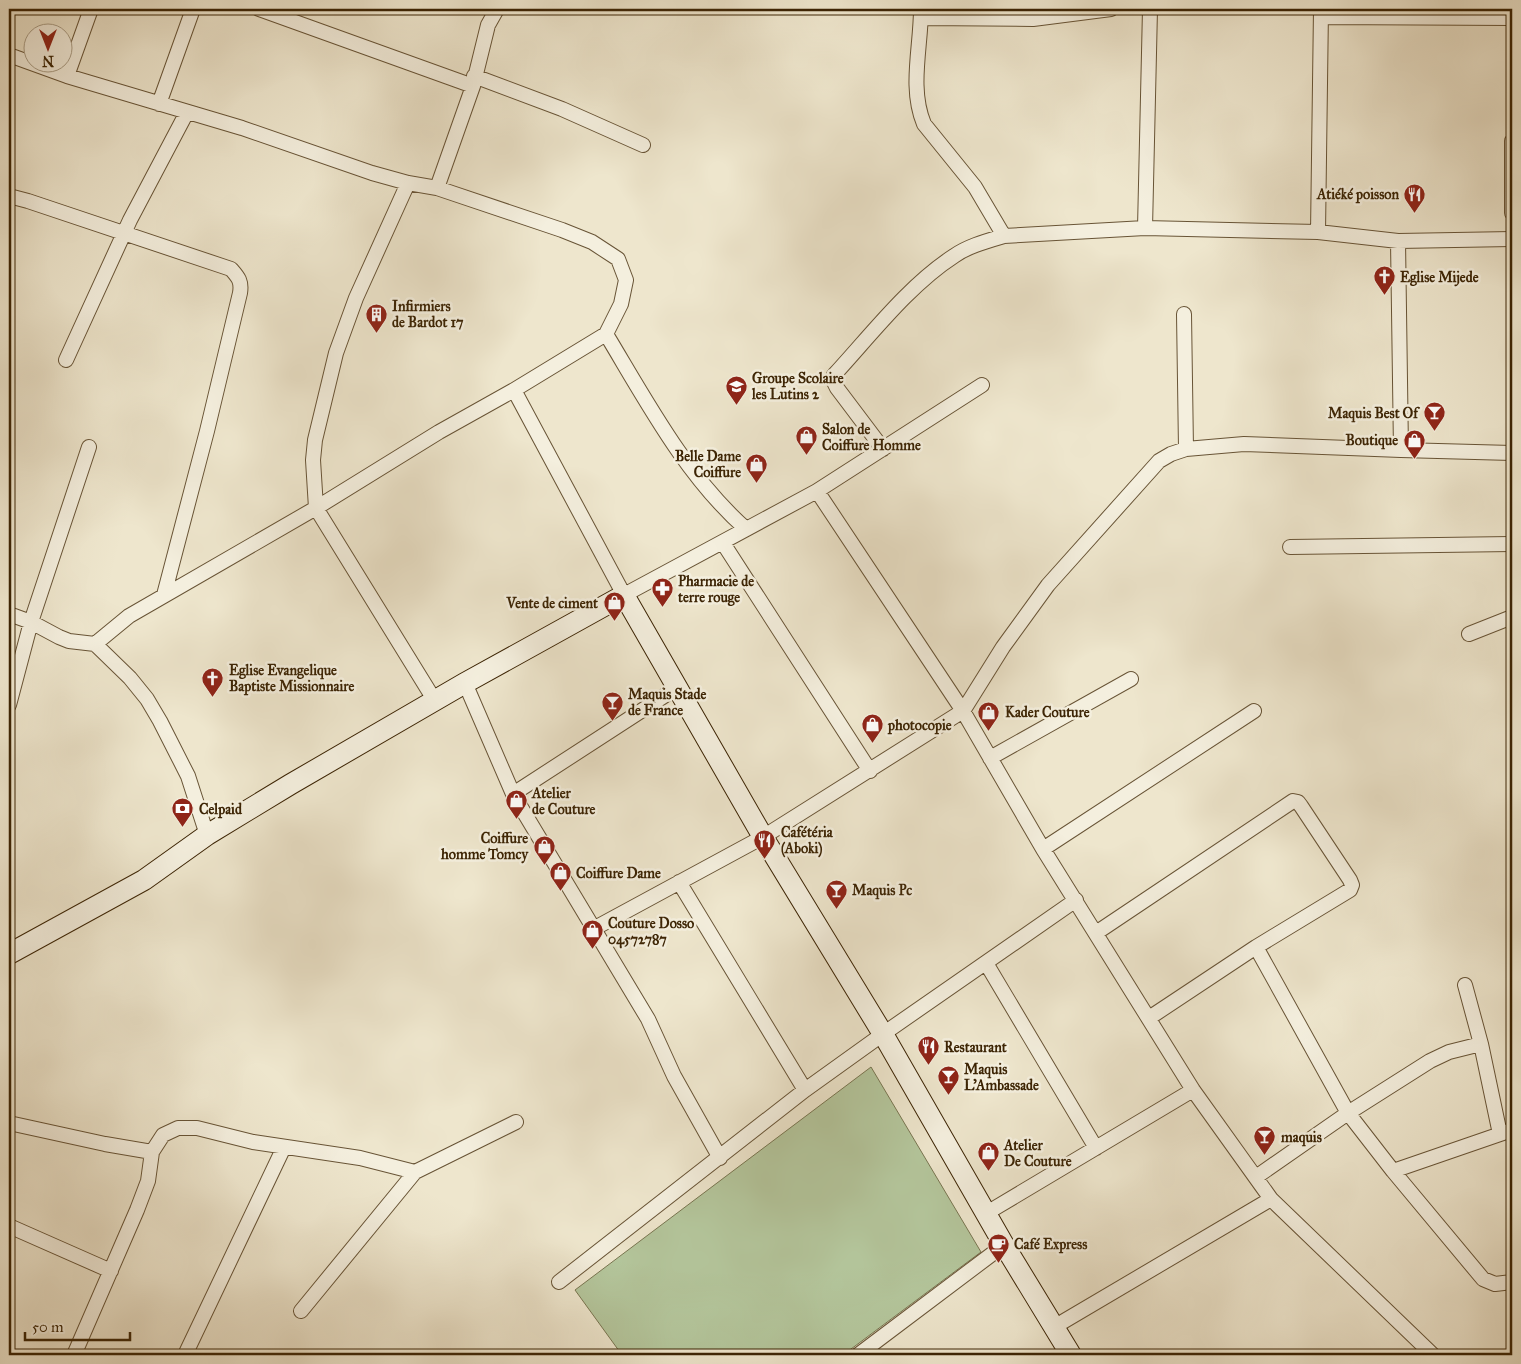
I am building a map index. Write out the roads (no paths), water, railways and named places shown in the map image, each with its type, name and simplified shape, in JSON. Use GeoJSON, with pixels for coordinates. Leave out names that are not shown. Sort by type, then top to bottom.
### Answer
{"type":"FeatureCollection","features":[{"type":"Feature","properties":{"kind":"street"},"geometry":{"type":"LineString","coordinates":[[67,76],[91,9]]}},
{"type":"Feature","properties":{"kind":"street"},"geometry":{"type":"LineString","coordinates":[[160,104],[193,9]]}},
{"type":"Feature","properties":{"kind":"street"},"geometry":{"type":"LineString","coordinates":[[259,9],[562,110],[643,145]]}},
{"type":"Feature","properties":{"kind":"street"},"geometry":{"type":"LineString","coordinates":[[437,188],[473,81],[488,25],[497,9]]}},
{"type":"Feature","properties":{"kind":"street"},"geometry":{"type":"LineString","coordinates":[[1004,236],[975,187],[924,124],[920,114],[916,94],[921,13],[1033,20],[1111,9]]}},
{"type":"Feature","properties":{"kind":"street"},"geometry":{"type":"LineString","coordinates":[[1145,228],[1150,9]]}},
{"type":"Feature","properties":{"kind":"street"},"geometry":{"type":"LineString","coordinates":[[1318,232],[1321,13],[1512,18]]}},
{"type":"Feature","properties":{"kind":"street"},"geometry":{"type":"LineString","coordinates":[[9,55],[67,76],[242,128],[372,173],[408,183],[437,188],[562,230],[592,242],[618,259],[626,280],[621,304],[606,334],[514,390],[439,432],[316,508],[129,616],[95,644]]}},
{"type":"Feature","properties":{"kind":"street"},"geometry":{"type":"LineString","coordinates":[[66,360],[130,220],[187,112]]}},
{"type":"Feature","properties":{"kind":"street"},"geometry":{"type":"LineString","coordinates":[[1512,141],[1512,212]]}},
{"type":"Feature","properties":{"kind":"street"},"geometry":{"type":"LineString","coordinates":[[408,183],[356,298],[336,353],[315,440],[313,460],[316,508],[435,701]]}},
{"type":"Feature","properties":{"kind":"street"},"geometry":{"type":"LineString","coordinates":[[9,196],[231,269],[240,279],[241,285],[207,431],[164,595]]}},
{"type":"Feature","properties":{"kind":"street"},"geometry":{"type":"LineString","coordinates":[[883,449],[837,388],[834,382],[834,375],[929,274],[955,254],[982,242],[1004,236],[1145,228],[1318,232],[1398,240],[1512,239]]}},
{"type":"Feature","properties":{"kind":"street"},"geometry":{"type":"LineString","coordinates":[[1398,240],[1401,450]]}},
{"type":"Feature","properties":{"kind":"street"},"geometry":{"type":"LineString","coordinates":[[1184,314],[1186,449]]}},
{"type":"Feature","properties":{"kind":"street"},"geometry":{"type":"LineString","coordinates":[[606,334],[687,464],[714,499],[746,529]]}},
{"type":"Feature","properties":{"kind":"street"},"geometry":{"type":"LineString","coordinates":[[10,951],[144,880],[207,835],[464,683],[817,491],[982,385]]}},
{"type":"Feature","properties":{"kind":"street"},"geometry":{"type":"LineString","coordinates":[[514,390],[624,595],[764,836],[883,1034],[985,1214],[1071,1355]]}},
{"type":"Feature","properties":{"kind":"street"},"geometry":{"type":"LineString","coordinates":[[595,928],[764,836],[963,711],[1003,647],[1048,585],[1159,461],[1171,454],[1186,449],[1244,444],[1512,452]]}},
{"type":"Feature","properties":{"kind":"street"},"geometry":{"type":"LineString","coordinates":[[9,705],[31,622],[89,447]]}},
{"type":"Feature","properties":{"kind":"street"},"geometry":{"type":"LineString","coordinates":[[817,491],[963,711],[1043,849],[1193,1090],[1271,1199],[1431,1355]]}},
{"type":"Feature","properties":{"kind":"street"},"geometry":{"type":"LineString","coordinates":[[723,543],[870,770]]}},
{"type":"Feature","properties":{"kind":"street"},"geometry":{"type":"LineString","coordinates":[[1290,547],[1512,544]]}},
{"type":"Feature","properties":{"kind":"street"},"geometry":{"type":"LineString","coordinates":[[9,614],[31,622],[70,641],[95,644],[130,678],[147,699],[188,776],[207,835]]}},
{"type":"Feature","properties":{"kind":"street"},"geometry":{"type":"LineString","coordinates":[[1469,634],[1512,617]]}},
{"type":"Feature","properties":{"kind":"street"},"geometry":{"type":"LineString","coordinates":[[990,758],[1132,679]]}},
{"type":"Feature","properties":{"kind":"street"},"geometry":{"type":"LineString","coordinates":[[464,683],[513,794],[648,1019],[674,1076],[720,1158]]}},
{"type":"Feature","properties":{"kind":"street"},"geometry":{"type":"LineString","coordinates":[[513,794],[678,687]]}},
{"type":"Feature","properties":{"kind":"street"},"geometry":{"type":"LineString","coordinates":[[1043,849],[1254,712]]}},
{"type":"Feature","properties":{"kind":"street"},"geometry":{"type":"LineString","coordinates":[[1096,934],[1293,801],[1298,802],[1350,880],[1352,885],[1350,890],[1256,947],[1149,1018]]}},
{"type":"Feature","properties":{"kind":"street"},"geometry":{"type":"LineString","coordinates":[[679,882],[805,1090]]}},
{"type":"Feature","properties":{"kind":"street"},"geometry":{"type":"LineString","coordinates":[[559,1282],[805,1090],[1076,900]]}},
{"type":"Feature","properties":{"kind":"street"},"geometry":{"type":"LineString","coordinates":[[1256,947],[1348,1113],[1393,1171],[1483,1279],[1496,1284],[1512,1282]]}},
{"type":"Feature","properties":{"kind":"street"},"geometry":{"type":"LineString","coordinates":[[986,963],[1096,1148]]}},
{"type":"Feature","properties":{"kind":"street"},"geometry":{"type":"LineString","coordinates":[[1393,1171],[1506,1132],[1465,985]]}},
{"type":"Feature","properties":{"kind":"street"},"geometry":{"type":"LineString","coordinates":[[1256,1177],[1348,1113],[1430,1061],[1449,1052],[1481,1044]]}},
{"type":"Feature","properties":{"kind":"street"},"geometry":{"type":"LineString","coordinates":[[985,1214],[1193,1090]]}},
{"type":"Feature","properties":{"kind":"street"},"geometry":{"type":"LineString","coordinates":[[9,1122],[105,1144],[152,1152]]}},
{"type":"Feature","properties":{"kind":"street"},"geometry":{"type":"LineString","coordinates":[[301,1311],[415,1172],[516,1122]]}},
{"type":"Feature","properties":{"kind":"street"},"geometry":{"type":"LineString","coordinates":[[74,1355],[112,1271],[148,1181],[152,1152],[163,1134],[178,1128],[197,1128],[254,1142],[360,1158],[415,1172]]}},
{"type":"Feature","properties":{"kind":"street"},"geometry":{"type":"LineString","coordinates":[[185,1355],[284,1147]]}},
{"type":"Feature","properties":{"kind":"street"},"geometry":{"type":"LineString","coordinates":[[1054,1328],[1271,1199]]}},
{"type":"Feature","properties":{"kind":"street"},"geometry":{"type":"LineString","coordinates":[[9,1226],[112,1271]]}},
{"type":"Feature","properties":{"kind":"street"},"geometry":{"type":"LineString","coordinates":[[858,1355],[1004,1245]]}},
{"type":"Feature","properties":{"kind":"place","name":"Atiéké poisson"},"geometry":{"type":"Point","coordinates":[1415,213]}},
{"type":"Feature","properties":{"kind":"place","name":"Eglise Mijede"},"geometry":{"type":"Point","coordinates":[1384,296]}},
{"type":"Feature","properties":{"kind":"place","name":"Infirmiers de Bardot 17"},"geometry":{"type":"Point","coordinates":[376,333]}},
{"type":"Feature","properties":{"kind":"place","name":"Groupe Scolaire les Lutins 2"},"geometry":{"type":"Point","coordinates":[736,405]}},
{"type":"Feature","properties":{"kind":"place","name":"Maquis Best Of"},"geometry":{"type":"Point","coordinates":[1434,432]}},
{"type":"Feature","properties":{"kind":"place","name":"Salon de Coiffure Homme"},"geometry":{"type":"Point","coordinates":[806,456]}},
{"type":"Feature","properties":{"kind":"place","name":"Boutique"},"geometry":{"type":"Point","coordinates":[1414,459]}},
{"type":"Feature","properties":{"kind":"place","name":"Belle Dame Coiffure"},"geometry":{"type":"Point","coordinates":[757,483]}},
{"type":"Feature","properties":{"kind":"place","name":"Pharmacie de terre rouge"},"geometry":{"type":"Point","coordinates":[662,608]}},
{"type":"Feature","properties":{"kind":"place","name":"Vente de ciment"},"geometry":{"type":"Point","coordinates":[614,622]}},
{"type":"Feature","properties":{"kind":"place","name":"Eglise Evangelique Baptiste Missionnaire"},"geometry":{"type":"Point","coordinates":[213,697]}},
{"type":"Feature","properties":{"kind":"place","name":"Maquis Stade de France"},"geometry":{"type":"Point","coordinates":[612,721]}},
{"type":"Feature","properties":{"kind":"place","name":"Kader Couture"},"geometry":{"type":"Point","coordinates":[989,731]}},
{"type":"Feature","properties":{"kind":"place","name":"photocopie"},"geometry":{"type":"Point","coordinates":[872,744]}},
{"type":"Feature","properties":{"kind":"place","name":"Atelier de Couture"},"geometry":{"type":"Point","coordinates":[516,820]}},
{"type":"Feature","properties":{"kind":"place","name":"Celpaid"},"geometry":{"type":"Point","coordinates":[183,828]}},
{"type":"Feature","properties":{"kind":"place","name":"Cafétéria (Aboki)"},"geometry":{"type":"Point","coordinates":[765,859]}},
{"type":"Feature","properties":{"kind":"place","name":"Coiffure homme Tomcy"},"geometry":{"type":"Point","coordinates":[544,865]}},
{"type":"Feature","properties":{"kind":"place","name":"Coiffure Dame"},"geometry":{"type":"Point","coordinates":[560,892]}},
{"type":"Feature","properties":{"kind":"place","name":"Maquis Pc"},"geometry":{"type":"Point","coordinates":[836,909]}},
{"type":"Feature","properties":{"kind":"place","name":"Couture Dosso 04572787"},"geometry":{"type":"Point","coordinates":[592,950]}},
{"type":"Feature","properties":{"kind":"place","name":"Restaurant"},"geometry":{"type":"Point","coordinates":[928,1066]}},
{"type":"Feature","properties":{"kind":"place","name":"Maquis L'Ambassade"},"geometry":{"type":"Point","coordinates":[948,1096]}},
{"type":"Feature","properties":{"kind":"place","name":"maquis"},"geometry":{"type":"Point","coordinates":[1265,1156]}},
{"type":"Feature","properties":{"kind":"place","name":"Atelier De Couture"},"geometry":{"type":"Point","coordinates":[988,1172]}},
{"type":"Feature","properties":{"kind":"place","name":"Café Express"},"geometry":{"type":"Point","coordinates":[998,1263]}}]}
